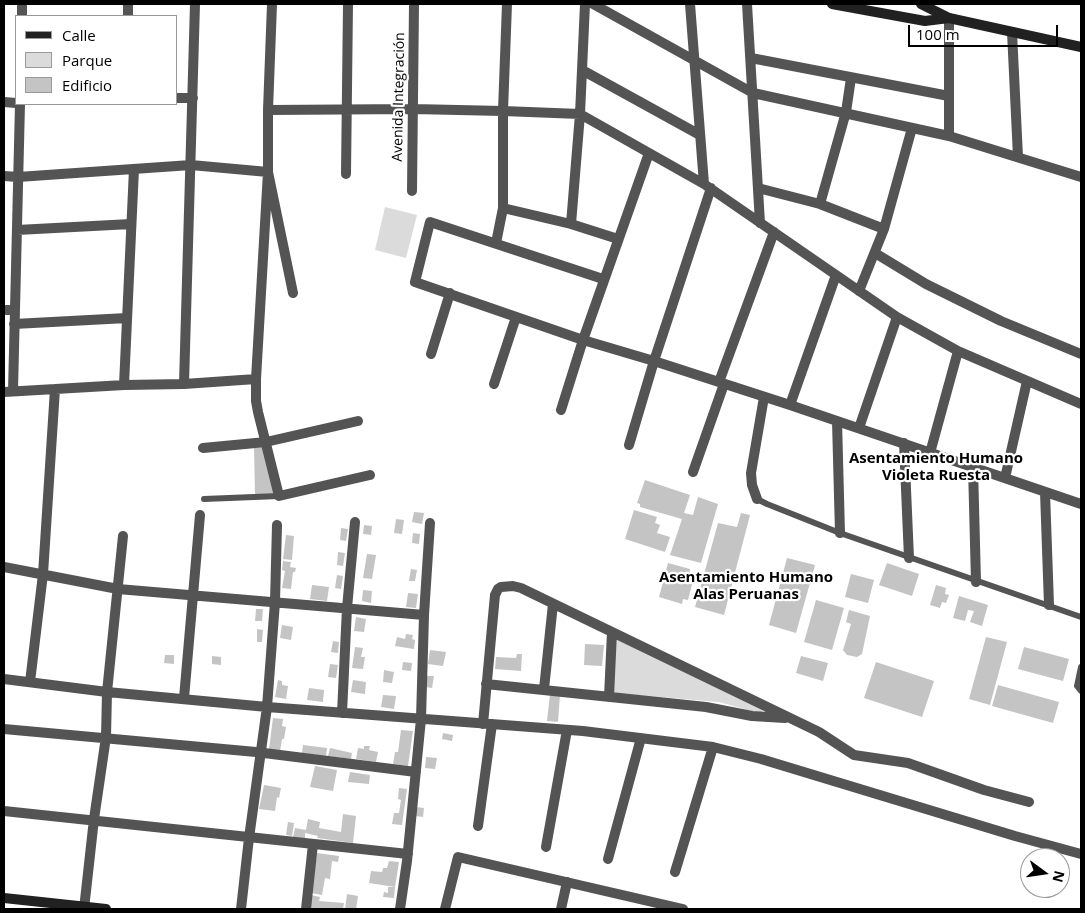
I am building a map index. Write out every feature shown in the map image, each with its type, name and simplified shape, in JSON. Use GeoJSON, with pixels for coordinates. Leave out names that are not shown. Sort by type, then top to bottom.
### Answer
{"type":"FeatureCollection","features":[{"type":"Feature","properties":{"kind":"street"},"geometry":{"type":"LineString","coordinates":[[184,384],[196,4]]}},
{"type":"Feature","properties":{"kind":"street"},"geometry":{"type":"LineString","coordinates":[[272,4],[268,172],[256,401],[279,496],[370,476]]}},
{"type":"Feature","properties":{"kind":"street"},"geometry":{"type":"LineString","coordinates":[[346,174],[348,4]]}},
{"type":"Feature","properties":{"kind":"street","name":"Avenida Integración"},"geometry":{"type":"LineString","coordinates":[[412,191],[414,4]]}},
{"type":"Feature","properties":{"kind":"street"},"geometry":{"type":"LineString","coordinates":[[496,243],[504,208],[503,110],[507,4]]}},
{"type":"Feature","properties":{"kind":"street"},"geometry":{"type":"LineString","coordinates":[[571,224],[580,114],[585,4]]}},
{"type":"Feature","properties":{"kind":"street"},"geometry":{"type":"LineString","coordinates":[[592,4],[753,93],[949,136],[1081,177]]}},
{"type":"Feature","properties":{"kind":"street"},"geometry":{"type":"LineString","coordinates":[[629,444],[708,186],[700,136],[690,4]]}},
{"type":"Feature","properties":{"kind":"street"},"geometry":{"type":"LineString","coordinates":[[747,4],[760,222]]}},
{"type":"Feature","properties":{"kind":"street"},"geometry":{"type":"LineString","coordinates":[[832,4],[925,21],[950,18]]}},
{"type":"Feature","properties":{"kind":"street"},"geometry":{"type":"LineString","coordinates":[[924,4],[950,18],[1081,47]]}},
{"type":"Feature","properties":{"kind":"street"},"geometry":{"type":"LineString","coordinates":[[949,136],[950,18]]}},
{"type":"Feature","properties":{"kind":"street"},"geometry":{"type":"LineString","coordinates":[[1012,32],[1018,157]]}},
{"type":"Feature","properties":{"kind":"street"},"geometry":{"type":"LineString","coordinates":[[751,58],[950,96]]}},
{"type":"Feature","properties":{"kind":"street"},"geometry":{"type":"LineString","coordinates":[[582,70],[700,136]]}},
{"type":"Feature","properties":{"kind":"street"},"geometry":{"type":"LineString","coordinates":[[820,204],[846,112],[851,78]]}},
{"type":"Feature","properties":{"kind":"street"},"geometry":{"type":"LineString","coordinates":[[178,98],[193,98]]}},
{"type":"Feature","properties":{"kind":"street"},"geometry":{"type":"LineString","coordinates":[[20,105],[17,230],[9,310],[14,324],[8,391],[124,384],[184,384],[256,378]]}},
{"type":"Feature","properties":{"kind":"street"},"geometry":{"type":"LineString","coordinates":[[268,110],[348,108],[503,110],[580,114],[708,186],[896,317],[958,351],[1081,404]]}},
{"type":"Feature","properties":{"kind":"street"},"geometry":{"type":"LineString","coordinates":[[859,291],[884,229],[912,128]]}},
{"type":"Feature","properties":{"kind":"street"},"geometry":{"type":"LineString","coordinates":[[561,410],[583,340],[649,153]]}},
{"type":"Feature","properties":{"kind":"street"},"geometry":{"type":"LineString","coordinates":[[4,176],[18,177],[191,165],[268,172]]}},
{"type":"Feature","properties":{"kind":"street"},"geometry":{"type":"LineString","coordinates":[[124,384],[134,169]]}},
{"type":"Feature","properties":{"kind":"street"},"geometry":{"type":"LineString","coordinates":[[268,172],[293,293]]}},
{"type":"Feature","properties":{"kind":"street"},"geometry":{"type":"LineString","coordinates":[[758,188],[820,204],[884,229]]}},
{"type":"Feature","properties":{"kind":"street"},"geometry":{"type":"LineString","coordinates":[[504,208],[571,224],[618,239]]}},
{"type":"Feature","properties":{"kind":"street"},"geometry":{"type":"LineString","coordinates":[[604,280],[430,222],[415,282],[583,340],[790,405],[1081,504]]}},
{"type":"Feature","properties":{"kind":"street"},"geometry":{"type":"LineString","coordinates":[[17,230],[131,224]]}},
{"type":"Feature","properties":{"kind":"street"},"geometry":{"type":"LineString","coordinates":[[693,472],[721,383],[774,232]]}},
{"type":"Feature","properties":{"kind":"street"},"geometry":{"type":"LineString","coordinates":[[875,253],[926,284],[1001,321],[1081,354]]}},
{"type":"Feature","properties":{"kind":"street"},"geometry":{"type":"LineString","coordinates":[[790,405],[836,276]]}},
{"type":"Feature","properties":{"kind":"street"},"geometry":{"type":"LineString","coordinates":[[431,354],[450,293]]}},
{"type":"Feature","properties":{"kind":"street"},"geometry":{"type":"LineString","coordinates":[[494,384],[516,317]]}},
{"type":"Feature","properties":{"kind":"street"},"geometry":{"type":"LineString","coordinates":[[859,428],[896,317]]}},
{"type":"Feature","properties":{"kind":"street"},"geometry":{"type":"LineString","coordinates":[[14,324],[127,318]]}},
{"type":"Feature","properties":{"kind":"street"},"geometry":{"type":"LineString","coordinates":[[930,452],[958,351]]}},
{"type":"Feature","properties":{"kind":"street"},"geometry":{"type":"LineString","coordinates":[[1005,478],[1027,381]]}},
{"type":"Feature","properties":{"kind":"street"},"geometry":{"type":"LineString","coordinates":[[30,682],[43,574],[55,389]]}},
{"type":"Feature","properties":{"kind":"street"},"geometry":{"type":"LineString","coordinates":[[757,499],[752,485],[751,473],[764,397]]}},
{"type":"Feature","properties":{"kind":"street"},"geometry":{"type":"LineString","coordinates":[[203,448],[266,442],[358,421]]}},
{"type":"Feature","properties":{"kind":"street"},"geometry":{"type":"LineString","coordinates":[[837,421],[840,533]]}},
{"type":"Feature","properties":{"kind":"street"},"geometry":{"type":"LineString","coordinates":[[904,444],[909,558]]}},
{"type":"Feature","properties":{"kind":"street"},"geometry":{"type":"LineString","coordinates":[[973,467],[976,582]]}},
{"type":"Feature","properties":{"kind":"street"},"geometry":{"type":"LineString","coordinates":[[1045,492],[1049,605]]}},
{"type":"Feature","properties":{"kind":"street"},"geometry":{"type":"LineString","coordinates":[[184,698],[200,515]]}},
{"type":"Feature","properties":{"kind":"street"},"geometry":{"type":"LineString","coordinates":[[342,713],[347,608],[355,522]]}},
{"type":"Feature","properties":{"kind":"street"},"geometry":{"type":"LineString","coordinates":[[400,909],[408,854],[421,719],[424,615],[430,523]]}},
{"type":"Feature","properties":{"kind":"street"},"geometry":{"type":"LineString","coordinates":[[241,909],[267,707],[275,602],[277,525]]}},
{"type":"Feature","properties":{"kind":"street"},"geometry":{"type":"LineString","coordinates":[[84,908],[106,737],[107,692],[123,536]]}},
{"type":"Feature","properties":{"kind":"street"},"geometry":{"type":"LineString","coordinates":[[4,567],[118,588],[424,615]]}},
{"type":"Feature","properties":{"kind":"street"},"geometry":{"type":"LineString","coordinates":[[478,826],[488,724],[486,684],[494,603],[498,589],[507,586],[521,588],[819,732],[854,755],[908,763],[984,790],[1029,802]]}},
{"type":"Feature","properties":{"kind":"street"},"geometry":{"type":"LineString","coordinates":[[544,689],[553,604]]}},
{"type":"Feature","properties":{"kind":"street"},"geometry":{"type":"LineString","coordinates":[[608,697],[612,632]]}},
{"type":"Feature","properties":{"kind":"street"},"geometry":{"type":"LineString","coordinates":[[4,679],[107,692],[267,707],[567,730],[713,748],[761,759],[1081,854]]}},
{"type":"Feature","properties":{"kind":"street"},"geometry":{"type":"LineString","coordinates":[[486,684],[706,707],[752,716],[790,718]]}},
{"type":"Feature","properties":{"kind":"street"},"geometry":{"type":"LineString","coordinates":[[4,729],[260,752],[416,772]]}},
{"type":"Feature","properties":{"kind":"street"},"geometry":{"type":"LineString","coordinates":[[546,847],[567,730]]}},
{"type":"Feature","properties":{"kind":"street"},"geometry":{"type":"LineString","coordinates":[[608,859],[641,738]]}},
{"type":"Feature","properties":{"kind":"street"},"geometry":{"type":"LineString","coordinates":[[675,872],[713,748]]}},
{"type":"Feature","properties":{"kind":"street"},"geometry":{"type":"LineString","coordinates":[[4,811],[94,819],[249,838],[408,854]]}},
{"type":"Feature","properties":{"kind":"street"},"geometry":{"type":"LineString","coordinates":[[306,909],[313,844]]}},
{"type":"Feature","properties":{"kind":"street"},"geometry":{"type":"LineString","coordinates":[[445,909],[458,856],[683,909]]}},
{"type":"Feature","properties":{"kind":"street"},"geometry":{"type":"LineString","coordinates":[[561,909],[567,882]]}},
{"type":"Feature","properties":{"kind":"street"},"geometry":{"type":"LineString","coordinates":[[4,898],[106,909]]}},
{"type":"Feature","properties":{"kind":"lane"},"geometry":{"type":"LineString","coordinates":[[204,499],[279,496]]}},
{"type":"Feature","properties":{"kind":"lane"},"geometry":{"type":"LineString","coordinates":[[757,499],[840,533],[976,582],[1081,617]]}},
{"type":"Feature","properties":{"kind":"lane"},"geometry":{"type":"LineString","coordinates":[[1081,668],[1077,686],[1081,691]]}},
{"type":"Feature","properties":{"kind":"green space"},"geometry":{"type":"Polygon","coordinates":[[[385,207],[417,215],[406,258],[375,250],[385,207]]]}},
{"type":"Feature","properties":{"kind":"green space"},"geometry":{"type":"Polygon","coordinates":[[[615,639],[762,710],[762,714],[719,702],[612,693],[615,639]]]}},
{"type":"Feature","properties":{"kind":"building"},"geometry":{"type":"Polygon","coordinates":[[[265,447],[275,494],[255,494],[254,448],[265,447]]]}},
{"type":"Feature","properties":{"kind":"building"},"geometry":{"type":"Polygon","coordinates":[[[645,480],[690,495],[684,513],[693,515],[698,497],[718,504],[701,563],[670,555],[682,519],[640,507],[640,504],[637,503],[645,480]]]}},
{"type":"Feature","properties":{"kind":"building"},"geometry":{"type":"Polygon","coordinates":[[[634,510],[657,517],[655,523],[660,525],[657,533],[670,537],[665,552],[625,539],[634,510]]]}},
{"type":"Feature","properties":{"kind":"building"},"geometry":{"type":"Polygon","coordinates":[[[414,512],[424,513],[422,524],[412,522],[414,512]]]}},
{"type":"Feature","properties":{"kind":"building"},"geometry":{"type":"Polygon","coordinates":[[[741,513],[750,515],[724,615],[695,607],[718,523],[737,527],[741,513]]]}},
{"type":"Feature","properties":{"kind":"building"},"geometry":{"type":"Polygon","coordinates":[[[396,519],[404,520],[402,534],[394,533],[396,519]]]}},
{"type":"Feature","properties":{"kind":"building"},"geometry":{"type":"Polygon","coordinates":[[[364,525],[372,526],[371,535],[363,534],[364,525]]]}},
{"type":"Feature","properties":{"kind":"building"},"geometry":{"type":"Polygon","coordinates":[[[341,528],[348,529],[346,541],[340,540],[341,528]]]}},
{"type":"Feature","properties":{"kind":"building"},"geometry":{"type":"Polygon","coordinates":[[[413,533],[420,534],[419,544],[412,543],[413,533]]]}},
{"type":"Feature","properties":{"kind":"building"},"geometry":{"type":"Polygon","coordinates":[[[286,535],[294,536],[292,560],[283,559],[286,535]]]}},
{"type":"Feature","properties":{"kind":"building"},"geometry":{"type":"Polygon","coordinates":[[[338,552],[345,553],[343,566],[337,565],[338,552]]]}},
{"type":"Feature","properties":{"kind":"building"},"geometry":{"type":"Polygon","coordinates":[[[367,554],[376,555],[372,579],[363,578],[367,554]]]}},
{"type":"Feature","properties":{"kind":"building"},"geometry":{"type":"Polygon","coordinates":[[[787,558],[815,565],[796,633],[769,625],[787,558]]]}},
{"type":"Feature","properties":{"kind":"building"},"geometry":{"type":"Polygon","coordinates":[[[283,561],[291,562],[290,567],[296,568],[295,572],[293,572],[291,589],[282,588],[285,571],[282,570],[283,561]]]}},
{"type":"Feature","properties":{"kind":"building"},"geometry":{"type":"Polygon","coordinates":[[[668,563],[690,569],[689,576],[694,577],[688,600],[683,599],[682,604],[659,597],[668,563]]]}},
{"type":"Feature","properties":{"kind":"building"},"geometry":{"type":"Polygon","coordinates":[[[887,563],[919,574],[912,596],[879,585],[887,563]]]}},
{"type":"Feature","properties":{"kind":"building"},"geometry":{"type":"Polygon","coordinates":[[[411,569],[417,570],[415,581],[409,581],[411,569]]]}},
{"type":"Feature","properties":{"kind":"building"},"geometry":{"type":"Polygon","coordinates":[[[851,574],[874,580],[868,603],[845,597],[851,574]]]}},
{"type":"Feature","properties":{"kind":"building"},"geometry":{"type":"Polygon","coordinates":[[[337,575],[343,576],[341,589],[335,588],[337,575]]]}},
{"type":"Feature","properties":{"kind":"building"},"geometry":{"type":"Polygon","coordinates":[[[312,585],[329,587],[327,601],[310,599],[312,585]]]}},
{"type":"Feature","properties":{"kind":"building"},"geometry":{"type":"Polygon","coordinates":[[[936,585],[946,588],[945,594],[949,595],[946,603],[942,602],[940,608],[930,605],[936,585]]]}},
{"type":"Feature","properties":{"kind":"building"},"geometry":{"type":"Polygon","coordinates":[[[363,590],[372,591],[371,603],[362,601],[363,590]]]}},
{"type":"Feature","properties":{"kind":"building"},"geometry":{"type":"Polygon","coordinates":[[[408,593],[418,594],[416,608],[406,607],[408,593]]]}},
{"type":"Feature","properties":{"kind":"building"},"geometry":{"type":"Polygon","coordinates":[[[959,596],[988,605],[982,626],[970,622],[974,611],[968,610],[965,621],[953,618],[959,596]]]}},
{"type":"Feature","properties":{"kind":"building"},"geometry":{"type":"Polygon","coordinates":[[[816,600],[844,608],[832,650],[804,642],[816,600]]]}},
{"type":"Feature","properties":{"kind":"building"},"geometry":{"type":"Polygon","coordinates":[[[256,609],[263,609],[262,621],[255,621],[256,609]]]}},
{"type":"Feature","properties":{"kind":"building"},"geometry":{"type":"Polygon","coordinates":[[[849,610],[870,616],[862,654],[857,657],[847,655],[843,650],[851,624],[846,622],[849,610]]]}},
{"type":"Feature","properties":{"kind":"building"},"geometry":{"type":"Polygon","coordinates":[[[356,617],[366,619],[364,632],[354,631],[356,617]]]}},
{"type":"Feature","properties":{"kind":"building"},"geometry":{"type":"Polygon","coordinates":[[[282,625],[293,627],[291,640],[280,638],[282,625]]]}},
{"type":"Feature","properties":{"kind":"building"},"geometry":{"type":"Polygon","coordinates":[[[257,629],[263,630],[262,642],[257,642],[257,629]]]}},
{"type":"Feature","properties":{"kind":"building"},"geometry":{"type":"Polygon","coordinates":[[[406,634],[413,635],[412,639],[415,640],[414,649],[395,646],[397,637],[405,639],[406,634]]]}},
{"type":"Feature","properties":{"kind":"building"},"geometry":{"type":"Polygon","coordinates":[[[986,637],[1007,642],[990,705],[969,699],[986,637]]]}},
{"type":"Feature","properties":{"kind":"building"},"geometry":{"type":"Polygon","coordinates":[[[333,641],[339,642],[338,653],[331,652],[333,641]]]}},
{"type":"Feature","properties":{"kind":"building"},"geometry":{"type":"Polygon","coordinates":[[[585,644],[604,645],[602,666],[584,665],[585,644]]]}},
{"type":"Feature","properties":{"kind":"building"},"geometry":{"type":"Polygon","coordinates":[[[355,647],[363,648],[361,657],[365,657],[363,669],[352,668],[355,647]]]}},
{"type":"Feature","properties":{"kind":"building"},"geometry":{"type":"Polygon","coordinates":[[[1024,647],[1069,659],[1063,681],[1018,669],[1024,647]]]}},
{"type":"Feature","properties":{"kind":"building"},"geometry":{"type":"Polygon","coordinates":[[[430,650],[446,652],[443,666],[428,664],[430,650]]]}},
{"type":"Feature","properties":{"kind":"building"},"geometry":{"type":"Polygon","coordinates":[[[517,654],[522,654],[521,671],[495,669],[496,657],[516,658],[517,654]]]}},
{"type":"Feature","properties":{"kind":"building"},"geometry":{"type":"Polygon","coordinates":[[[165,655],[174,655],[174,664],[164,663],[165,655]]]}},
{"type":"Feature","properties":{"kind":"building"},"geometry":{"type":"Polygon","coordinates":[[[212,656],[221,657],[221,665],[212,664],[212,656]]]}},
{"type":"Feature","properties":{"kind":"building"},"geometry":{"type":"Polygon","coordinates":[[[801,656],[828,663],[823,681],[796,673],[801,656]]]}},
{"type":"Feature","properties":{"kind":"building"},"geometry":{"type":"Polygon","coordinates":[[[403,662],[412,663],[411,671],[402,670],[403,662]]]}},
{"type":"Feature","properties":{"kind":"building"},"geometry":{"type":"Polygon","coordinates":[[[876,662],[934,681],[922,717],[864,698],[876,662]]]}},
{"type":"Feature","properties":{"kind":"building"},"geometry":{"type":"Polygon","coordinates":[[[330,664],[338,665],[336,678],[328,677],[330,664]]]}},
{"type":"Feature","properties":{"kind":"building"},"geometry":{"type":"Polygon","coordinates":[[[384,670],[394,672],[392,683],[383,682],[384,670]]]}},
{"type":"Feature","properties":{"kind":"building"},"geometry":{"type":"Polygon","coordinates":[[[427,676],[434,676],[432,688],[426,687],[427,676]]]}},
{"type":"Feature","properties":{"kind":"building"},"geometry":{"type":"Polygon","coordinates":[[[278,680],[282,681],[282,685],[288,686],[286,699],[275,697],[278,680]]]}},
{"type":"Feature","properties":{"kind":"building"},"geometry":{"type":"Polygon","coordinates":[[[353,680],[366,682],[365,694],[351,692],[353,680]]]}},
{"type":"Feature","properties":{"kind":"building"},"geometry":{"type":"Polygon","coordinates":[[[998,685],[1059,702],[1053,723],[992,706],[998,685]]]}},
{"type":"Feature","properties":{"kind":"building"},"geometry":{"type":"Polygon","coordinates":[[[309,688],[324,690],[323,702],[307,700],[309,688]]]}},
{"type":"Feature","properties":{"kind":"building"},"geometry":{"type":"Polygon","coordinates":[[[550,694],[560,695],[558,722],[547,721],[550,694]]]}},
{"type":"Feature","properties":{"kind":"building"},"geometry":{"type":"Polygon","coordinates":[[[383,695],[396,696],[394,709],[381,707],[383,695]]]}},
{"type":"Feature","properties":{"kind":"building"},"geometry":{"type":"Polygon","coordinates":[[[273,718],[283,719],[282,726],[286,727],[280,751],[269,749],[273,718]]]}},
{"type":"Feature","properties":{"kind":"building"},"geometry":{"type":"Polygon","coordinates":[[[401,730],[413,731],[408,766],[393,764],[395,752],[398,752],[401,730]]]}},
{"type":"Feature","properties":{"kind":"building"},"geometry":{"type":"Polygon","coordinates":[[[443,733],[453,735],[452,741],[442,739],[443,733]]]}},
{"type":"Feature","properties":{"kind":"building"},"geometry":{"type":"Polygon","coordinates":[[[303,745],[327,748],[326,756],[302,753],[303,745]]]}},
{"type":"Feature","properties":{"kind":"building"},"geometry":{"type":"Polygon","coordinates":[[[364,746],[370,746],[369,750],[378,752],[376,762],[356,759],[358,748],[364,749],[364,746]]]}},
{"type":"Feature","properties":{"kind":"building"},"geometry":{"type":"Polygon","coordinates":[[[330,748],[352,753],[351,759],[328,756],[330,748]]]}},
{"type":"Feature","properties":{"kind":"building"},"geometry":{"type":"Polygon","coordinates":[[[426,757],[437,758],[435,769],[425,768],[426,757]]]}},
{"type":"Feature","properties":{"kind":"building"},"geometry":{"type":"Polygon","coordinates":[[[315,766],[337,770],[333,791],[310,787],[315,766]]]}},
{"type":"Feature","properties":{"kind":"building"},"geometry":{"type":"Polygon","coordinates":[[[350,772],[370,775],[369,784],[348,782],[350,772]]]}},
{"type":"Feature","properties":{"kind":"building"},"geometry":{"type":"Polygon","coordinates":[[[264,785],[281,788],[279,798],[277,797],[275,811],[259,809],[264,785]]]}},
{"type":"Feature","properties":{"kind":"building"},"geometry":{"type":"Polygon","coordinates":[[[399,788],[407,789],[402,825],[392,824],[394,813],[399,813],[401,800],[398,799],[399,788]]]}},
{"type":"Feature","properties":{"kind":"building"},"geometry":{"type":"Polygon","coordinates":[[[416,807],[424,808],[423,817],[415,816],[416,807]]]}},
{"type":"Feature","properties":{"kind":"building"},"geometry":{"type":"Polygon","coordinates":[[[343,814],[356,816],[353,843],[317,838],[318,836],[305,833],[305,839],[293,837],[295,828],[306,830],[308,819],[320,822],[319,828],[341,832],[343,814]]]}},
{"type":"Feature","properties":{"kind":"building"},"geometry":{"type":"Polygon","coordinates":[[[288,822],[294,823],[292,836],[286,835],[288,822]]]}},
{"type":"Feature","properties":{"kind":"building"},"geometry":{"type":"Polygon","coordinates":[[[317,853],[339,856],[338,862],[332,861],[330,879],[325,878],[322,895],[311,893],[317,853]]]}},
{"type":"Feature","properties":{"kind":"building"},"geometry":{"type":"Polygon","coordinates":[[[389,861],[399,862],[395,887],[369,883],[371,871],[382,872],[383,868],[387,868],[389,861]]]}},
{"type":"Feature","properties":{"kind":"building"},"geometry":{"type":"Polygon","coordinates":[[[388,887],[395,887],[394,898],[383,897],[384,892],[388,893],[388,887]]]}},
{"type":"Feature","properties":{"kind":"building"},"geometry":{"type":"Polygon","coordinates":[[[347,894],[358,896],[356,909],[345,909],[347,894]]]}},
{"type":"Feature","properties":{"kind":"building"},"geometry":{"type":"Polygon","coordinates":[[[311,895],[320,897],[319,901],[344,903],[343,909],[311,909],[311,895]]]}},
{"type":"Feature","properties":{"kind":"district","name":"Asentamiento Humano Violeta Ruesta"},"geometry":{"type":"Point","coordinates":[936,468]}},
{"type":"Feature","properties":{"kind":"district","name":"Asentamiento Humano Alas Peruanas"},"geometry":{"type":"Point","coordinates":[746,586]}}]}
